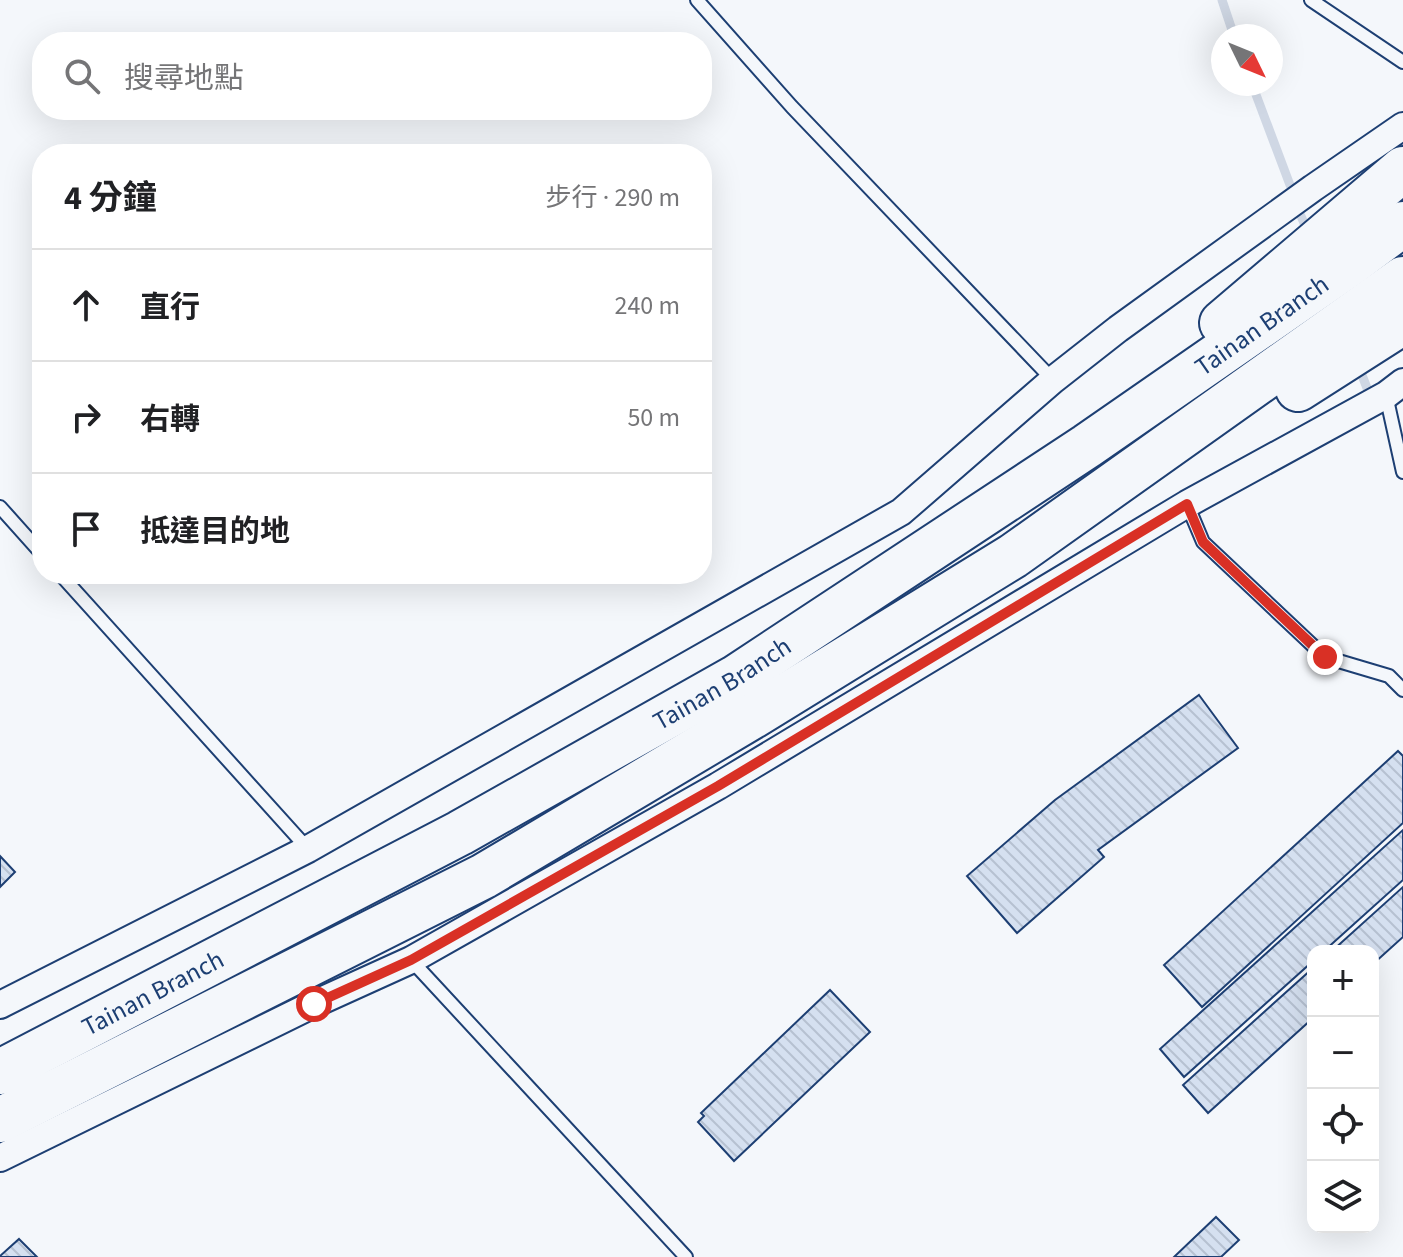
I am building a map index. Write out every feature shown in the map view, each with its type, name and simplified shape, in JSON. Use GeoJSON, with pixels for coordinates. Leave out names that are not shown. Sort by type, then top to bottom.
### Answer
{"type":"FeatureCollection","features":[{"type":"Feature","properties":{"kind":"highway"},"geometry":{"type":"LineString","coordinates":[[990,511],[1193,347],[1403,169]]}},
{"type":"Feature","properties":{"kind":"highway","name":"Tainan Branch"},"geometry":{"type":"LineString","coordinates":[[0,1072],[460,833],[735,678],[990,511],[1403,224]]}},
{"type":"Feature","properties":{"kind":"highway","name":"Tainan Branch"},"geometry":{"type":"LineString","coordinates":[[0,1120],[484,876],[753,716],[1013,556],[1403,279]]}},
{"type":"Feature","properties":{"kind":"highway"},"geometry":{"type":"LineString","coordinates":[[1013,556],[1127,493],[1403,322]]}},
{"type":"Feature","properties":{"kind":"street"},"geometry":{"type":"LineString","coordinates":[[0,1005],[308,849],[901,512],[1053,380],[1143,311],[1403,126]]}},
{"type":"Feature","properties":{"kind":"street"},"geometry":{"type":"LineString","coordinates":[[0,1158],[314,1004],[411,960],[718,786],[1187,504],[1394,389]]}},
{"type":"Feature","properties":{"kind":"lane"},"geometry":{"type":"LineString","coordinates":[[697,0],[792,107],[1053,380]]}},
{"type":"Feature","properties":{"kind":"lane"},"geometry":{"type":"LineString","coordinates":[[1311,0],[1403,62]]}},
{"type":"Feature","properties":{"kind":"lane"},"geometry":{"type":"LineString","coordinates":[[1394,389],[1403,472]]}},
{"type":"Feature","properties":{"kind":"lane"},"geometry":{"type":"LineString","coordinates":[[1187,504],[1203,542],[1325,657],[1389,676],[1403,690]]}},
{"type":"Feature","properties":{"kind":"lane"},"geometry":{"type":"LineString","coordinates":[[0,507],[32,543]]}},
{"type":"Feature","properties":{"kind":"lane"},"geometry":{"type":"LineString","coordinates":[[69,584],[308,849]]}},
{"type":"Feature","properties":{"kind":"lane"},"geometry":{"type":"LineString","coordinates":[[411,960],[686,1257]]}},
{"type":"Feature","properties":{"kind":"building"},"geometry":{"type":"Polygon","coordinates":[[[1199,695],[1238,748],[1098,850],[1104,857],[1017,933],[967,876],[1055,800],[1199,695]]]}},
{"type":"Feature","properties":{"kind":"building"},"geometry":{"type":"Polygon","coordinates":[[[1398,751],[1403,756],[1403,823],[1202,1007],[1164,965],[1398,751]]]}},
{"type":"Feature","properties":{"kind":"building"},"geometry":{"type":"Polygon","coordinates":[[[1403,830],[1403,880],[1331,945],[1307,945],[1307,966],[1184,1077],[1160,1049],[1403,830]]]}},
{"type":"Feature","properties":{"kind":"building"},"geometry":{"type":"Polygon","coordinates":[[[0,856],[15,872],[0,887],[0,856]]]}},
{"type":"Feature","properties":{"kind":"building"},"geometry":{"type":"Polygon","coordinates":[[[1403,887],[1403,937],[1379,959],[1379,945],[1339,945],[1403,887]]]}},
{"type":"Feature","properties":{"kind":"building"},"geometry":{"type":"Polygon","coordinates":[[[1307,973],[1307,1023],[1208,1113],[1183,1085],[1307,973]]]}},
{"type":"Feature","properties":{"kind":"building"},"geometry":{"type":"Polygon","coordinates":[[[830,990],[870,1032],[734,1161],[698,1122],[704,1116],[701,1113],[830,990]]]}},
{"type":"Feature","properties":{"kind":"building"},"geometry":{"type":"Polygon","coordinates":[[[1216,1217],[1239,1240],[1221,1257],[1174,1257],[1216,1217]]]}},
{"type":"Feature","properties":{"kind":"building"},"geometry":{"type":"Polygon","coordinates":[[[19,1239],[37,1257],[0,1257],[0,1256],[19,1239]]]}},
{"type":"Feature","properties":{"kind":"waterway"},"geometry":{"type":"LineString","coordinates":[[1222,0],[1230,24]]}},
{"type":"Feature","properties":{"kind":"waterway"},"geometry":{"type":"LineString","coordinates":[[1257,96],[1290,185]]}},
{"type":"Feature","properties":{"kind":"waterway"},"geometry":{"type":"LineString","coordinates":[[1301,216],[1309,235]]}},
{"type":"Feature","properties":{"kind":"waterway"},"geometry":{"type":"LineString","coordinates":[[1358,365],[1367,388]]}},
{"type":"Feature","properties":{"kind":"route"},"geometry":{"type":"LineString","coordinates":[[314,1004],[411,960],[718,786],[1187,504],[1203,542],[1325,657]]}}]}
